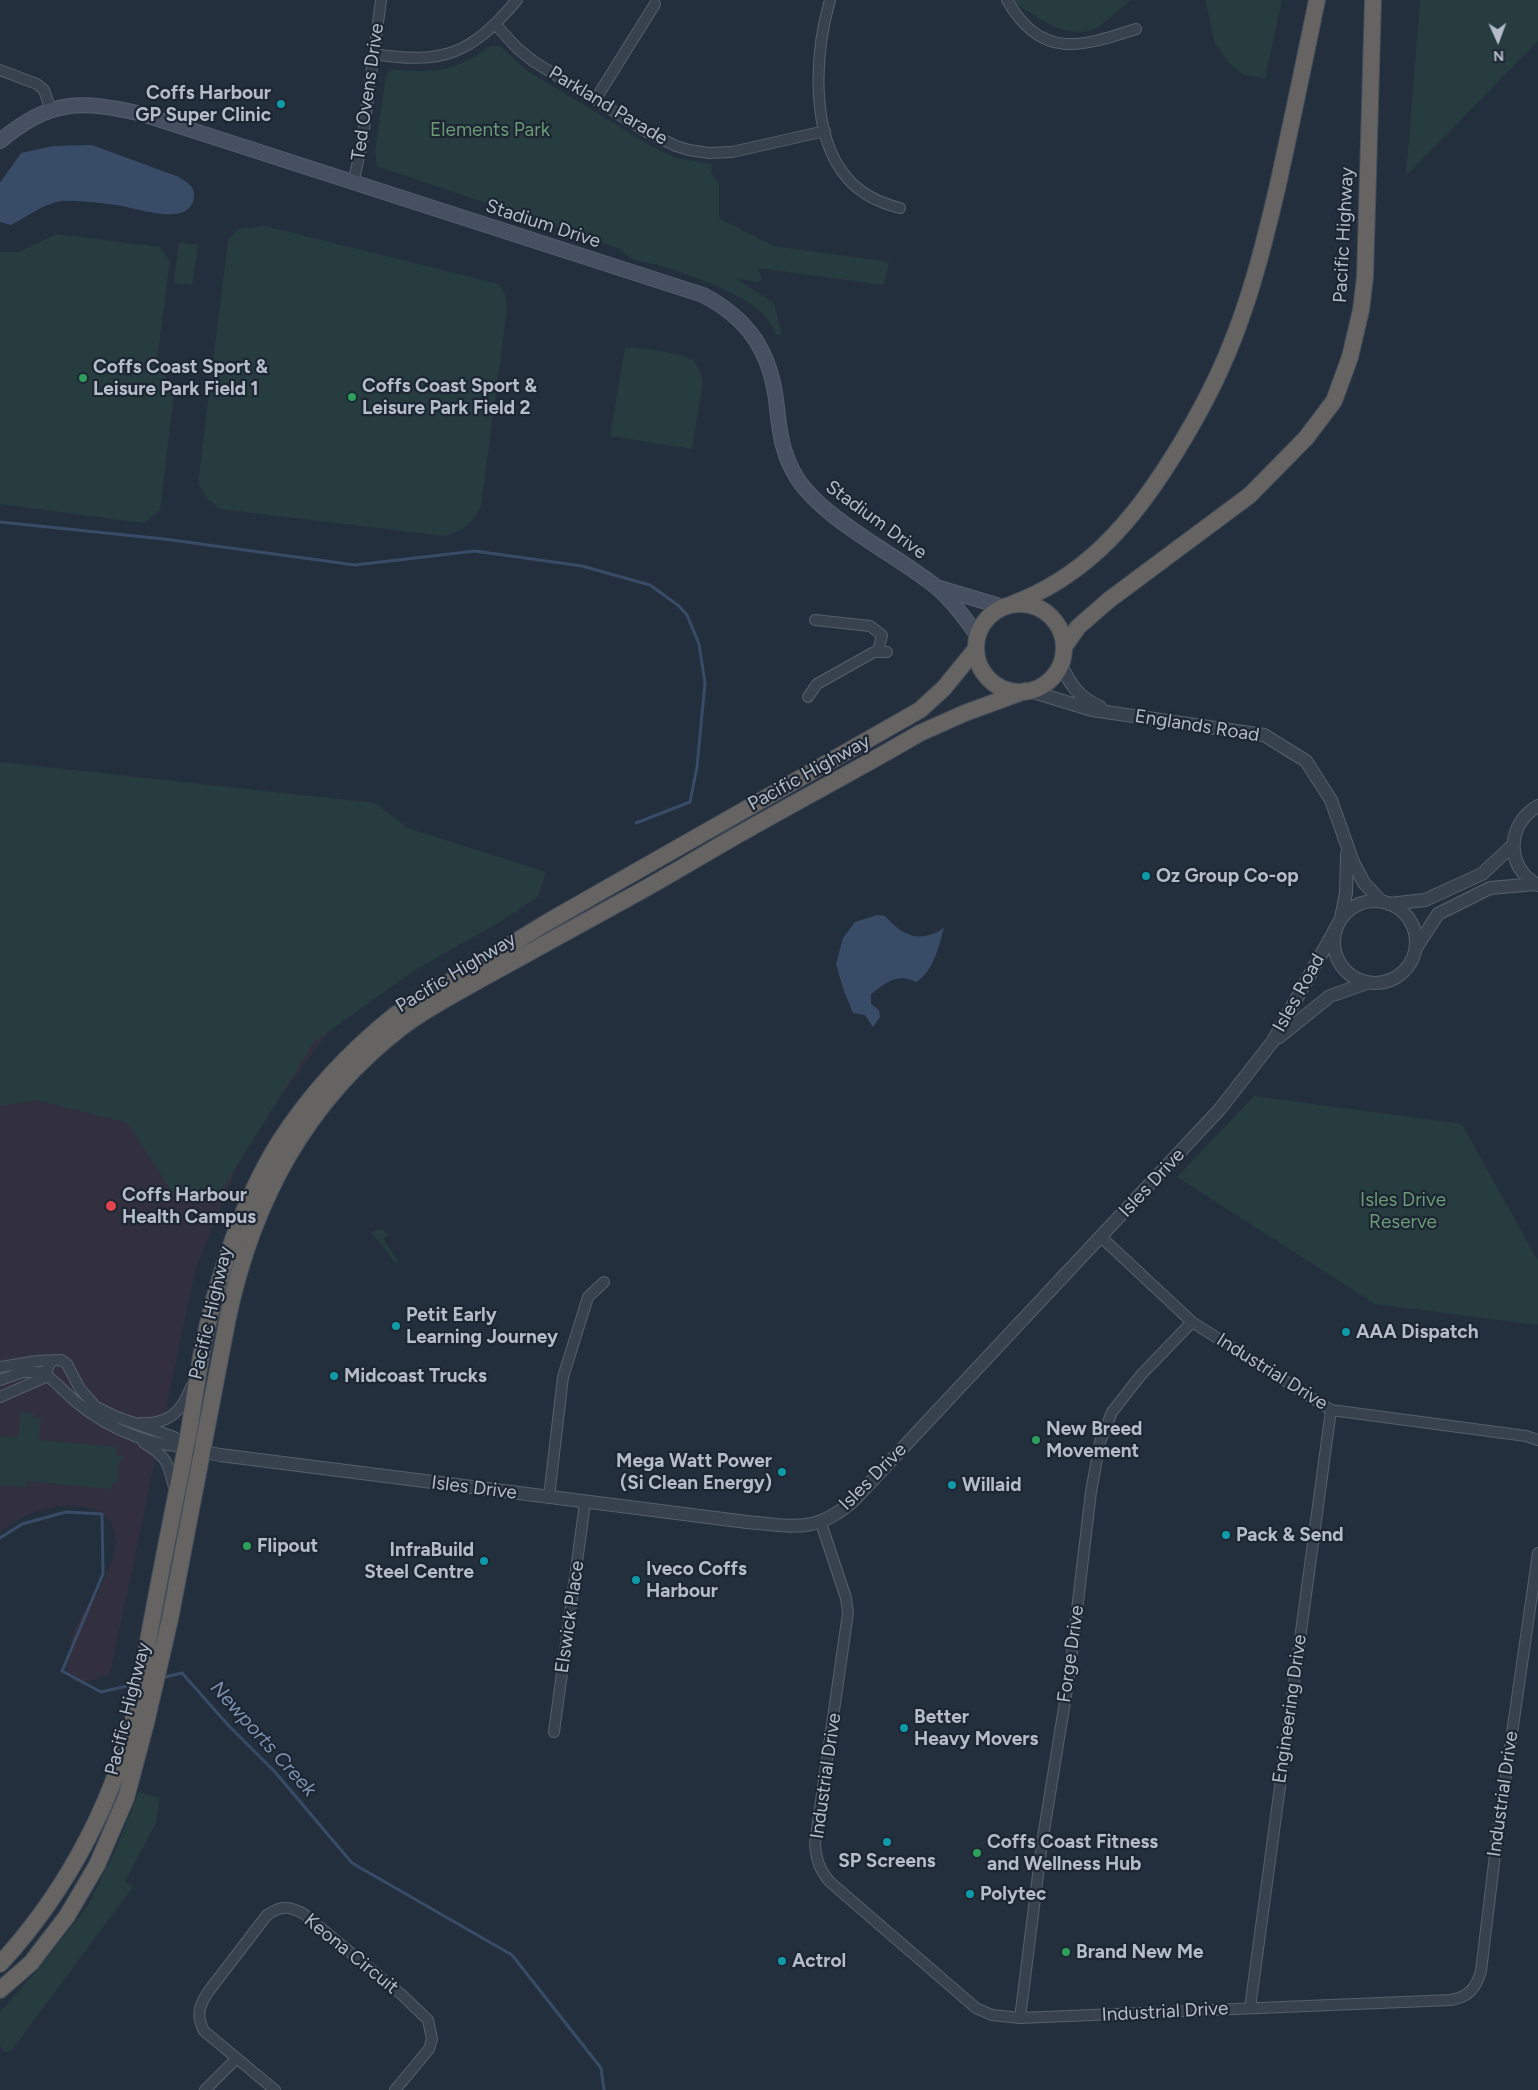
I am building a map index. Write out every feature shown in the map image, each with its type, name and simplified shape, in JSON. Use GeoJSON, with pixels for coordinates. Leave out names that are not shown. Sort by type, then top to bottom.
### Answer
{"type":"FeatureCollection","features":[{"type":"Feature","properties":{"kind":"highway"},"geometry":{"type":"LineString","coordinates":[[1007,606],[1027,604],[1042,609],[1053,619],[1061,632],[1064,647],[1061,665],[1053,677],[1042,686],[1028,691],[1013,692],[998,687],[986,677],[978,665],[976,642],[984,622],[992,613],[1007,606],[1038,594],[1099,550],[1132,517],[1183,440],[1216,378],[1238,325],[1259,261],[1281,171],[1317,0]]}},
{"type":"Feature","properties":{"kind":"highway","name":"Pacific Highway"},"geometry":{"type":"LineString","coordinates":[[1064,647],[1078,627],[1109,600],[1250,495],[1306,438],[1334,401],[1350,356],[1361,310],[1364,285],[1373,0]]}},
{"type":"Feature","properties":{"kind":"highway","name":"Pacific Highway"},"geometry":{"type":"LineString","coordinates":[[152,1665],[176,1494],[210,1317],[242,1218],[278,1144],[298,1116],[332,1074],[374,1032],[419,999],[551,920],[920,710],[944,688],[976,642]]}},
{"type":"Feature","properties":{"kind":"highway","name":"Pacific Highway"},"geometry":{"type":"LineString","coordinates":[[0,1990],[31,1963],[68,1916],[97,1864],[117,1820],[134,1774],[146,1693],[203,1452],[233,1295],[246,1247],[257,1216],[280,1169],[305,1128],[340,1084],[368,1056],[402,1028],[437,1004],[920,733],[965,713],[1028,691]]}},
{"type":"Feature","properties":{"kind":"highway","name":"Pacific Highway"},"geometry":{"type":"LineString","coordinates":[[0,1964],[41,1916],[78,1858],[110,1788],[146,1693]]}},
{"type":"Feature","properties":{"kind":"main road","name":"Stadium Drive"},"geometry":{"type":"LineString","coordinates":[[0,141],[32,119],[51,110],[84,104],[106,106],[142,114],[703,294],[731,312],[749,330],[763,352],[771,374],[784,451],[803,487],[830,512],[936,586],[959,611],[976,642]]}},
{"type":"Feature","properties":{"kind":"main road","name":"Stadium Drive"},"geometry":{"type":"LineString","coordinates":[[936,586],[1007,606]]}},
{"type":"Feature","properties":{"kind":"street","name":"Ted Ovens Drive"},"geometry":{"type":"LineString","coordinates":[[353,183],[362,144],[381,0]]}},
{"type":"Feature","properties":{"kind":"street"},"geometry":{"type":"LineString","coordinates":[[374,54],[405,58],[439,57],[462,48],[495,24],[517,0]]}},
{"type":"Feature","properties":{"kind":"street"},"geometry":{"type":"LineString","coordinates":[[830,0],[819,55],[820,97],[825,131],[833,157],[847,179],[873,199],[900,208]]}},
{"type":"Feature","properties":{"kind":"street"},"geometry":{"type":"LineString","coordinates":[[1008,0],[1027,26],[1035,33],[1055,42],[1080,45],[1136,29]]}},
{"type":"Feature","properties":{"kind":"street"},"geometry":{"type":"LineString","coordinates":[[595,100],[654,4]]}},
{"type":"Feature","properties":{"kind":"street","name":"Parkland Parade"},"geometry":{"type":"LineString","coordinates":[[495,24],[525,55],[595,100],[664,141],[676,146],[699,152],[743,151],[825,131]]}},
{"type":"Feature","properties":{"kind":"street"},"geometry":{"type":"LineString","coordinates":[[0,70],[37,84],[44,90],[51,110]]}},
{"type":"Feature","properties":{"kind":"street"},"geometry":{"type":"LineString","coordinates":[[808,697],[818,684],[874,652],[882,652],[882,635],[870,626],[815,620]]}},
{"type":"Feature","properties":{"kind":"street"},"geometry":{"type":"LineString","coordinates":[[1061,665],[1073,688],[1083,698],[1111,712]]}},
{"type":"Feature","properties":{"kind":"street","name":"Englands Road"},"geometry":{"type":"LineString","coordinates":[[1028,691],[1078,707],[1264,735],[1306,761],[1331,800],[1353,862],[1364,883],[1386,903],[1403,912],[1412,924],[1417,940],[1416,948]]}},
{"type":"Feature","properties":{"kind":"street"},"geometry":{"type":"LineString","coordinates":[[1537,885],[1519,868],[1513,845],[1519,823],[1530,811],[1538,806]]}},
{"type":"Feature","properties":{"kind":"street","name":"Englands Road"},"geometry":{"type":"LineString","coordinates":[[1346,842],[1348,881],[1334,942],[1340,965],[1352,977],[1367,983]]}},
{"type":"Feature","properties":{"kind":"street"},"geometry":{"type":"LineString","coordinates":[[1339,922],[1346,913],[1359,904],[1425,900],[1482,874],[1513,845]]}},
{"type":"Feature","properties":{"kind":"street"},"geometry":{"type":"LineString","coordinates":[[1367,983],[1384,983],[1399,976],[1411,964],[1416,948],[1438,914],[1490,888],[1537,885]]}},
{"type":"Feature","properties":{"kind":"street","name":"Isles Road"},"geometry":{"type":"LineString","coordinates":[[1273,1042],[1339,922]]}},
{"type":"Feature","properties":{"kind":"street","name":"Isles Road"},"geometry":{"type":"LineString","coordinates":[[1273,1042],[1330,996],[1367,983]]}},
{"type":"Feature","properties":{"kind":"street","name":"Isles Drive"},"geometry":{"type":"LineString","coordinates":[[185,1447],[203,1452],[550,1498],[786,1526],[821,1523],[840,1513],[854,1500],[1220,1109],[1273,1042]]}},
{"type":"Feature","properties":{"kind":"street","name":"Industrial Drive"},"geometry":{"type":"LineString","coordinates":[[1101,1237],[1192,1322],[1331,1410],[1516,1435],[1538,1440]]}},
{"type":"Feature","properties":{"kind":"street"},"geometry":{"type":"LineString","coordinates":[[550,1498],[563,1377],[588,1297],[604,1282]]}},
{"type":"Feature","properties":{"kind":"street","name":"Forge Drive"},"geometry":{"type":"LineString","coordinates":[[1020,2018],[1042,1843],[1069,1677],[1091,1492],[1100,1442],[1112,1412],[1141,1375],[1192,1322]]}},
{"type":"Feature","properties":{"kind":"street"},"geometry":{"type":"LineString","coordinates":[[0,1367],[54,1360],[64,1362],[80,1389],[96,1407],[130,1422],[174,1437],[185,1447]]}},
{"type":"Feature","properties":{"kind":"street"},"geometry":{"type":"LineString","coordinates":[[54,1360],[48,1365],[50,1376],[90,1414],[130,1434],[163,1456],[176,1494]]}},
{"type":"Feature","properties":{"kind":"street"},"geometry":{"type":"LineString","coordinates":[[130,1422],[158,1422],[174,1415],[182,1407],[200,1362]]}},
{"type":"Feature","properties":{"kind":"street"},"geometry":{"type":"LineString","coordinates":[[0,1380],[23,1372],[65,1378],[68,1368]]}},
{"type":"Feature","properties":{"kind":"street"},"geometry":{"type":"LineString","coordinates":[[0,1398],[50,1376]]}},
{"type":"Feature","properties":{"kind":"street","name":"Engineering Drive"},"geometry":{"type":"LineString","coordinates":[[1250,2008],[1331,1410]]}},
{"type":"Feature","properties":{"kind":"street"},"geometry":{"type":"LineString","coordinates":[[130,1434],[163,1444],[185,1447]]}},
{"type":"Feature","properties":{"kind":"street","name":"Elswick Place"},"geometry":{"type":"LineString","coordinates":[[554,1732],[585,1502]]}},
{"type":"Feature","properties":{"kind":"street","name":"Industrial Drive"},"geometry":{"type":"LineString","coordinates":[[821,1523],[846,1598],[848,1613],[816,1843],[816,1857],[819,1867],[830,1882],[976,2008],[992,2015],[1020,2018],[1451,2000],[1469,1994],[1477,1983],[1481,1971],[1498,1830],[1538,1553]]}},
{"type":"Feature","properties":{"kind":"street","name":"Keona Circuit"},"geometry":{"type":"LineString","coordinates":[[275,2090],[204,2031],[199,2022],[198,2012],[201,2003],[267,1915],[277,1908],[291,1907],[304,1914],[408,2000],[428,2020],[432,2040],[428,2049],[395,2090]]}},
{"type":"Feature","properties":{"kind":"street"},"geometry":{"type":"LineString","coordinates":[[205,2090],[236,2059]]}},
{"type":"Feature","properties":{"kind":"shaded area","name":"Coffs Harbour Health Campus"},"geometry":{"type":"Polygon","coordinates":[[[0,779],[338,1019],[247,1141],[195,1271],[110,1674],[90,1681],[74,1682],[66,1665],[73,1634],[82,1614],[97,1595],[114,1555],[116,1542],[111,1521],[97,1510],[75,1505],[37,1511],[19,1519],[0,1532],[0,779]]]}},
{"type":"Feature","properties":{"kind":"green space"},"geometry":{"type":"Polygon","coordinates":[[[1013,0],[1131,0],[1098,27],[1083,32],[1073,32],[1042,20],[1013,0]]]}},
{"type":"Feature","properties":{"kind":"green space"},"geometry":{"type":"Polygon","coordinates":[[[1205,0],[1282,0],[1265,78],[1244,75],[1228,62],[1215,43],[1205,0]]]}},
{"type":"Feature","properties":{"kind":"green space"},"geometry":{"type":"Polygon","coordinates":[[[1420,0],[1538,0],[1538,41],[1406,176],[1420,0]]]}},
{"type":"Feature","properties":{"kind":"green space","name":"Elements Park"},"geometry":{"type":"Polygon","coordinates":[[[490,46],[500,46],[526,70],[653,147],[676,158],[712,164],[711,173],[719,183],[719,218],[774,246],[889,262],[884,285],[758,268],[762,280],[756,282],[735,278],[774,303],[782,335],[776,335],[770,322],[759,310],[744,300],[709,283],[661,266],[635,260],[621,249],[377,166],[375,152],[386,75],[393,69],[433,71],[444,69],[467,61],[490,46]]]}},
{"type":"Feature","properties":{"kind":"green space","name":"Coffs Coast Sport & Leisure Park Field 2"},"geometry":{"type":"Polygon","coordinates":[[[265,226],[498,284],[505,294],[507,310],[481,506],[467,526],[445,536],[220,509],[207,498],[198,484],[228,240],[238,229],[265,226]]]}},
{"type":"Feature","properties":{"kind":"green space","name":"Coffs Coast Sport & Leisure Park Field 1"},"geometry":{"type":"Polygon","coordinates":[[[57,234],[160,247],[170,261],[157,360],[174,395],[160,510],[144,523],[0,504],[0,252],[19,252],[57,234]]]}},
{"type":"Feature","properties":{"kind":"green space"},"geometry":{"type":"Polygon","coordinates":[[[179,242],[198,245],[192,285],[174,283],[179,242]]]}},
{"type":"Feature","properties":{"kind":"green space"},"geometry":{"type":"Polygon","coordinates":[[[625,347],[679,355],[693,361],[697,365],[703,382],[692,449],[610,436],[625,347]]]}},
{"type":"Feature","properties":{"kind":"green space"},"geometry":{"type":"Polygon","coordinates":[[[0,762],[375,803],[408,828],[546,872],[538,897],[498,923],[415,970],[314,1042],[215,1201],[176,1198],[128,1123],[36,1100],[0,1106],[0,762]]]}},
{"type":"Feature","properties":{"kind":"green space","name":"Isles Drive Reserve"},"geometry":{"type":"Polygon","coordinates":[[[1254,1096],[1462,1124],[1538,1261],[1538,1325],[1375,1304],[1177,1177],[1254,1096]]]}},
{"type":"Feature","properties":{"kind":"green space"},"geometry":{"type":"Polygon","coordinates":[[[375,1230],[384,1230],[389,1235],[383,1239],[398,1261],[395,1263],[378,1240],[371,1234],[375,1230]]]}},
{"type":"Feature","properties":{"kind":"green space"},"geometry":{"type":"Polygon","coordinates":[[[21,1412],[33,1413],[33,1418],[41,1418],[39,1440],[116,1447],[116,1455],[123,1457],[118,1466],[118,1482],[113,1482],[111,1489],[27,1481],[26,1487],[0,1485],[0,1436],[18,1438],[21,1412]]]}},
{"type":"Feature","properties":{"kind":"green space"},"geometry":{"type":"Polygon","coordinates":[[[139,1792],[160,1798],[156,1823],[125,1881],[133,1887],[11,2051],[5,2052],[0,2046],[0,2012],[41,1966],[89,1904],[117,1846],[139,1792]]]}},
{"type":"Feature","properties":{"kind":"water"},"geometry":{"type":"Polygon","coordinates":[[[92,145],[179,177],[193,190],[192,205],[185,211],[175,214],[163,214],[116,205],[83,201],[62,201],[42,207],[11,225],[0,222],[0,183],[21,153],[53,146],[92,145]]]}},
{"type":"Feature","properties":{"kind":"water"},"geometry":{"type":"Polygon","coordinates":[[[877,915],[885,916],[898,929],[912,936],[927,936],[944,928],[931,965],[922,978],[916,982],[903,978],[892,980],[871,994],[871,1004],[879,1010],[880,1017],[873,1027],[865,1015],[853,1013],[836,964],[843,938],[855,922],[877,915]]]}},
{"type":"Feature","properties":{"kind":"waterway"},"geometry":{"type":"LineString","coordinates":[[0,522],[164,539],[355,565],[475,551],[582,566],[650,585],[679,606],[687,615],[699,644],[705,683],[697,767],[690,802],[636,823]]}},
{"type":"Feature","properties":{"kind":"waterway","name":"Newports Creek"},"geometry":{"type":"LineString","coordinates":[[0,1538],[22,1524],[66,1512],[102,1514],[103,1574],[62,1671],[101,1692],[136,1684]]}},
{"type":"Feature","properties":{"kind":"waterway","name":"Newports Creek"},"geometry":{"type":"LineString","coordinates":[[161,1678],[182,1673],[229,1726],[275,1772],[352,1863],[512,1955],[601,2068],[604,2090]]}},
{"type":"Feature","properties":{"kind":"place","name":"Coffs Harbour GP Super Clinic"},"geometry":{"type":"Point","coordinates":[281,104]}},
{"type":"Feature","properties":{"kind":"place","name":"Coffs Coast Sport & Leisure Park Field 1"},"geometry":{"type":"Point","coordinates":[83,378]}},
{"type":"Feature","properties":{"kind":"place","name":"Coffs Coast Sport & Leisure Park Field 2"},"geometry":{"type":"Point","coordinates":[352,397]}},
{"type":"Feature","properties":{"kind":"place","name":"Oz Group Co-op"},"geometry":{"type":"Point","coordinates":[1146,876]}},
{"type":"Feature","properties":{"kind":"place","name":"Coffs Harbour Health Campus"},"geometry":{"type":"Point","coordinates":[111,1206]}},
{"type":"Feature","properties":{"kind":"place","name":"Petit Early Learning Journey"},"geometry":{"type":"Point","coordinates":[396,1326]}},
{"type":"Feature","properties":{"kind":"place","name":"AAA Dispatch"},"geometry":{"type":"Point","coordinates":[1346,1332]}},
{"type":"Feature","properties":{"kind":"place","name":"Midcoast Trucks"},"geometry":{"type":"Point","coordinates":[334,1376]}},
{"type":"Feature","properties":{"kind":"place","name":"New Breed Movement"},"geometry":{"type":"Point","coordinates":[1036,1440]}},
{"type":"Feature","properties":{"kind":"place","name":"Mega Watt Power (Si Clean Energy)"},"geometry":{"type":"Point","coordinates":[782,1472]}},
{"type":"Feature","properties":{"kind":"place","name":"Willaid"},"geometry":{"type":"Point","coordinates":[952,1485]}},
{"type":"Feature","properties":{"kind":"place","name":"Pack & Send"},"geometry":{"type":"Point","coordinates":[1226,1535]}},
{"type":"Feature","properties":{"kind":"place","name":"Flipout"},"geometry":{"type":"Point","coordinates":[247,1546]}},
{"type":"Feature","properties":{"kind":"place","name":"InfraBuild Steel Centre"},"geometry":{"type":"Point","coordinates":[484,1561]}},
{"type":"Feature","properties":{"kind":"place","name":"Iveco Coffs Harbour"},"geometry":{"type":"Point","coordinates":[636,1580]}},
{"type":"Feature","properties":{"kind":"place","name":"Better Heavy Movers"},"geometry":{"type":"Point","coordinates":[904,1728]}},
{"type":"Feature","properties":{"kind":"place","name":"SP Screens"},"geometry":{"type":"Point","coordinates":[887,1842]}},
{"type":"Feature","properties":{"kind":"place","name":"Coffs Coast Fitness and Wellness Hub"},"geometry":{"type":"Point","coordinates":[977,1853]}},
{"type":"Feature","properties":{"kind":"place","name":"Polytec"},"geometry":{"type":"Point","coordinates":[970,1894]}},
{"type":"Feature","properties":{"kind":"place","name":"Brand New Me"},"geometry":{"type":"Point","coordinates":[1066,1952]}},
{"type":"Feature","properties":{"kind":"place","name":"Actrol"},"geometry":{"type":"Point","coordinates":[782,1961]}}]}
